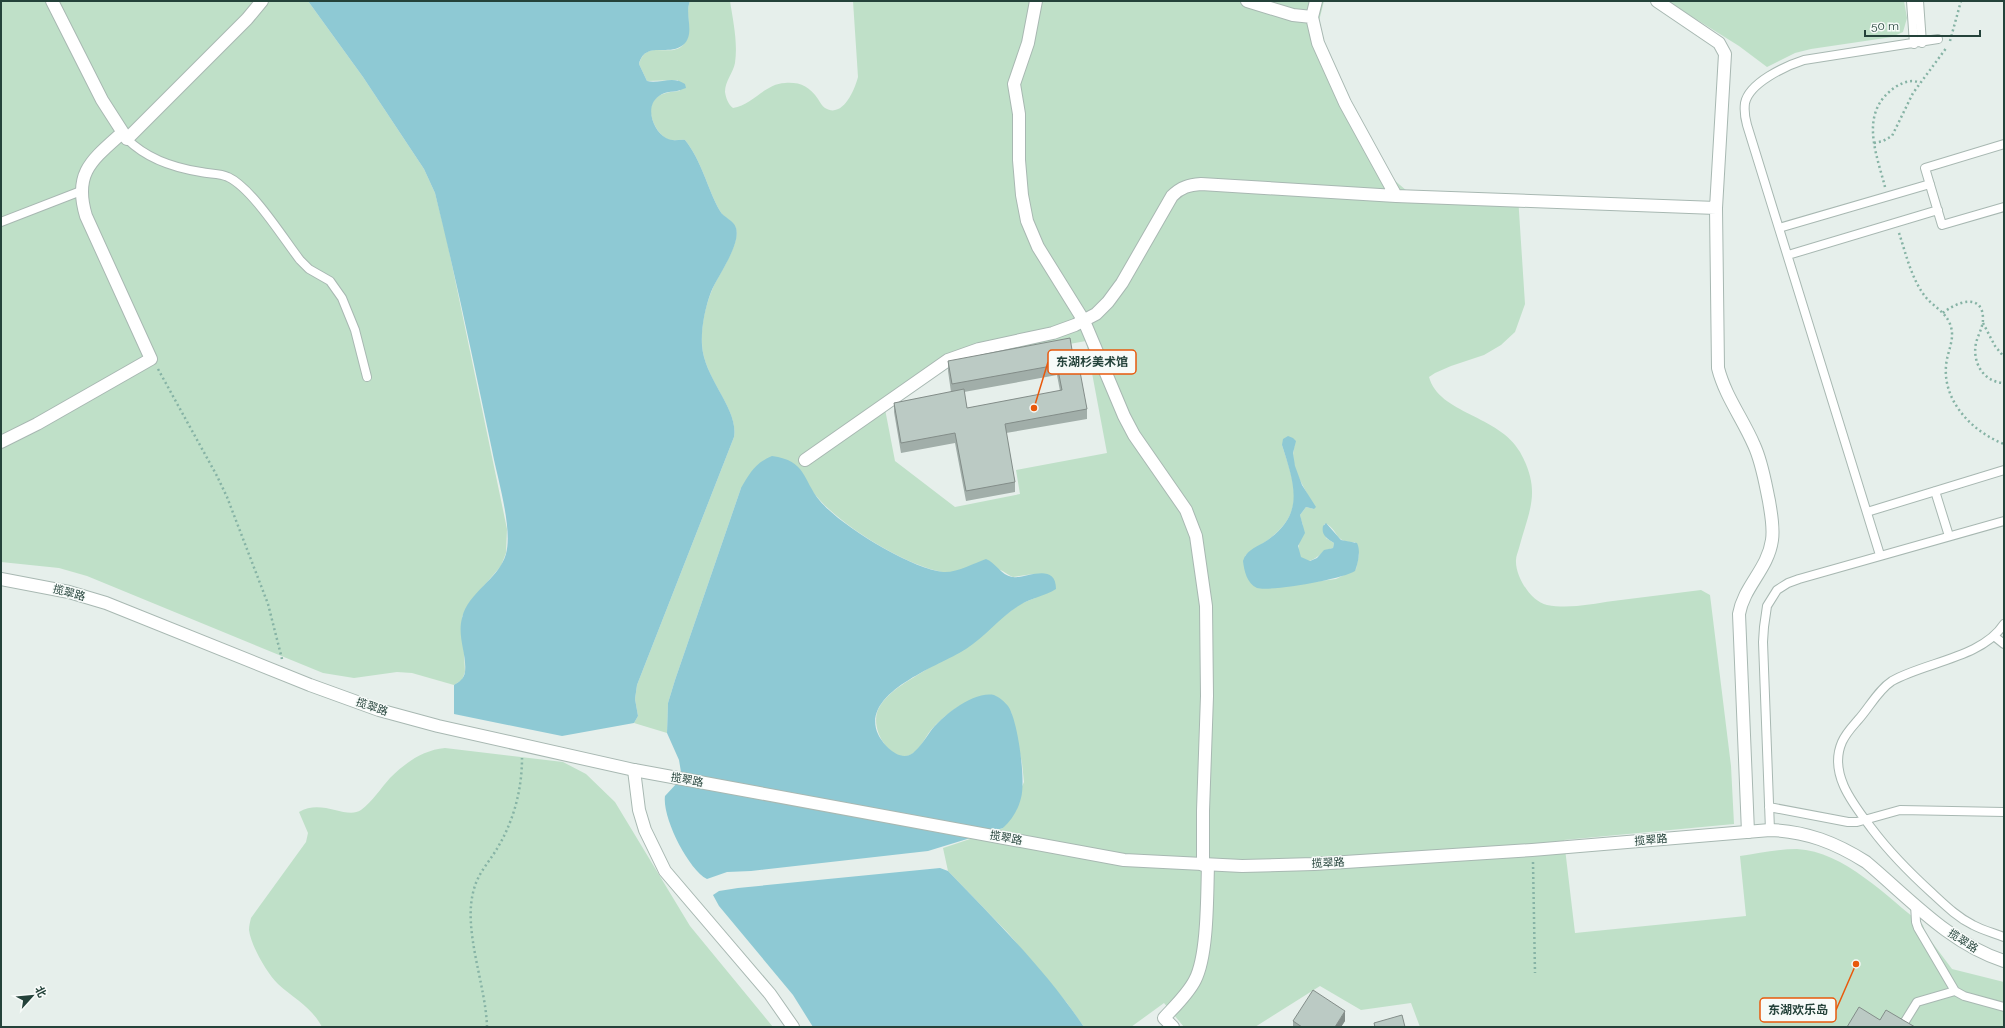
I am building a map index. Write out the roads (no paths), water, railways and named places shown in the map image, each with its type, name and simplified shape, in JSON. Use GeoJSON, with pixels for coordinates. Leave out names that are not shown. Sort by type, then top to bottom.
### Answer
{"type":"FeatureCollection","features":[{"type":"Feature","properties":{"kind":"street"},"geometry":{"type":"LineString","coordinates":[[52,1],[102,100],[124,136]]}},
{"type":"Feature","properties":{"kind":"street"},"geometry":{"type":"LineString","coordinates":[[1,442],[151,359],[86,216],[81,191],[83,179],[92,161],[124,136],[247,19],[262,1]]}},
{"type":"Feature","properties":{"kind":"street"},"geometry":{"type":"LineString","coordinates":[[1036,1],[1028,43],[1014,84],[1019,114],[1019,160],[1022,194],[1027,221],[1038,247],[1084,320],[1124,416],[1134,435],[1186,510],[1196,536],[1206,606],[1207,696],[1203,811],[1206,865],[1205,926],[1199,970],[1191,988],[1164,1018],[1172,1027]]}},
{"type":"Feature","properties":{"kind":"street"},"geometry":{"type":"LineString","coordinates":[[1246,1],[1293,15],[1312,17]]}},
{"type":"Feature","properties":{"kind":"street"},"geometry":{"type":"LineString","coordinates":[[1316,1],[1312,17],[1318,43],[1344,102],[1396,196]]}},
{"type":"Feature","properties":{"kind":"street"},"geometry":{"type":"LineString","coordinates":[[1657,1],[1719,42],[1725,54],[1716,208],[1718,368],[1725,390],[1755,446],[1760,461],[1773,523],[1773,539],[1770,552],[1763,569],[1744,595],[1739,614],[1748,832]]}},
{"type":"Feature","properties":{"kind":"street"},"geometry":{"type":"LineString","coordinates":[[805,460],[948,360],[979,349],[1052,333],[1096,314],[1108,302],[1122,283],[1172,196],[1184,187],[1201,184],[1396,196],[1716,208]]}},
{"type":"Feature","properties":{"kind":"street","name":"揽翠路"},"geometry":{"type":"LineString","coordinates":[[1,579],[49,588],[106,603],[286,675],[379,710],[438,726],[634,770],[1124,860],[1206,865],[1314,864],[1532,850],[1770,830],[1805,834],[1831,842],[1866,862],[1956,938],[1968,946],[2004,961]]}},
{"type":"Feature","properties":{"kind":"street"},"geometry":{"type":"LineString","coordinates":[[634,770],[639,810],[645,830],[665,871],[770,994],[793,1027]]}},
{"type":"Feature","properties":{"kind":"lane"},"geometry":{"type":"LineString","coordinates":[[1911,1],[1918,43]]}},
{"type":"Feature","properties":{"kind":"lane"},"geometry":{"type":"LineString","coordinates":[[1918,43],[1919,1]]}},
{"type":"Feature","properties":{"kind":"lane"},"geometry":{"type":"LineString","coordinates":[[1880,555],[1745,115],[1745,103],[1748,96],[1762,82],[1781,70],[1804,60],[1826,55],[1938,39]]}},
{"type":"Feature","properties":{"kind":"lane"},"geometry":{"type":"LineString","coordinates":[[124,136],[144,153],[157,159],[200,172],[228,176],[245,189],[300,260],[309,269],[330,281],[337,289],[355,330],[367,377]]}},
{"type":"Feature","properties":{"kind":"lane"},"geometry":{"type":"LineString","coordinates":[[2004,144],[1925,168],[1942,225],[2004,207]]}},
{"type":"Feature","properties":{"kind":"lane"},"geometry":{"type":"LineString","coordinates":[[1779,228],[1930,184]]}},
{"type":"Feature","properties":{"kind":"lane"},"geometry":{"type":"LineString","coordinates":[[1,222],[81,191]]}},
{"type":"Feature","properties":{"kind":"lane"},"geometry":{"type":"LineString","coordinates":[[1788,255],[1938,210]]}},
{"type":"Feature","properties":{"kind":"lane"},"geometry":{"type":"LineString","coordinates":[[1867,512],[2004,470]]}},
{"type":"Feature","properties":{"kind":"lane"},"geometry":{"type":"LineString","coordinates":[[1934,491],[1949,536]]}},
{"type":"Feature","properties":{"kind":"lane"},"geometry":{"type":"LineString","coordinates":[[1770,830],[1763,642],[1767,606],[1777,590],[1788,583],[1880,555],[2004,521]]}},
{"type":"Feature","properties":{"kind":"lane"},"geometry":{"type":"LineString","coordinates":[[2004,624],[1994,636],[1961,654],[1890,682],[1884,687],[1846,735],[1839,753],[1840,776],[1848,795],[1902,865],[1957,915],[1973,925],[2004,937]]}},
{"type":"Feature","properties":{"kind":"lane"},"geometry":{"type":"LineString","coordinates":[[1994,636],[2004,644]]}},
{"type":"Feature","properties":{"kind":"lane"},"geometry":{"type":"LineString","coordinates":[[1769,807],[1848,822],[1900,810],[2004,812]]}},
{"type":"Feature","properties":{"kind":"lane"},"geometry":{"type":"LineString","coordinates":[[1915,904],[1916,922],[1921,934],[1955,991],[1964,996],[2004,1007]]}},
{"type":"Feature","properties":{"kind":"lane"},"geometry":{"type":"LineString","coordinates":[[1904,1023],[1917,1002],[1955,991]]}},
{"type":"Feature","properties":{"kind":"water"},"geometry":{"type":"Polygon","coordinates":[[[308,1],[690,1],[688,12],[689,35],[687,41],[683,45],[671,50],[658,50],[646,53],[642,57],[639,64],[647,81],[676,80],[685,84],[686,88],[662,94],[654,100],[651,112],[654,124],[661,135],[666,138],[685,140],[696,157],[720,211],[735,225],[736,228],[737,235],[732,251],[714,285],[709,298],[705,311],[702,332],[704,358],[714,382],[727,405],[734,426],[734,437],[637,685],[635,699],[638,716],[634,723],[562,736],[454,714],[454,685],[462,678],[465,672],[465,659],[461,639],[462,618],[470,601],[497,571],[506,554],[508,543],[504,502],[458,289],[435,193],[424,169],[363,77],[308,1]]]}},
{"type":"Feature","properties":{"kind":"water"},"geometry":{"type":"Polygon","coordinates":[[[1288,436],[1296,441],[1293,453],[1295,466],[1302,485],[1316,507],[1314,509],[1306,507],[1300,515],[1305,533],[1298,546],[1301,557],[1310,561],[1317,558],[1324,550],[1333,548],[1334,543],[1327,538],[1323,532],[1323,526],[1326,523],[1341,540],[1357,543],[1359,550],[1358,561],[1355,571],[1336,578],[1276,588],[1257,588],[1248,580],[1243,561],[1251,550],[1277,533],[1286,522],[1291,511],[1294,499],[1293,487],[1291,474],[1282,445],[1283,439],[1288,436]]]}},
{"type":"Feature","properties":{"kind":"water"},"geometry":{"type":"Polygon","coordinates":[[[772,456],[783,458],[792,462],[798,467],[820,501],[844,522],[878,545],[914,563],[930,569],[948,572],[986,559],[1008,576],[1018,577],[1046,573],[1055,581],[1056,589],[1020,605],[966,649],[923,672],[891,693],[880,705],[875,719],[878,734],[884,743],[892,751],[903,756],[908,756],[918,748],[942,719],[959,706],[977,697],[986,695],[994,695],[1004,701],[1012,713],[1018,737],[1022,765],[1022,790],[1018,807],[1012,818],[1003,828],[928,851],[751,871],[727,872],[707,879],[692,865],[685,854],[672,829],[665,805],[665,796],[678,782],[681,772],[679,760],[667,733],[668,703],[741,488],[757,465],[772,456]]]}},
{"type":"Feature","properties":{"kind":"water"},"geometry":{"type":"Polygon","coordinates":[[[940,868],[948,871],[1002,927],[1053,985],[1084,1027],[813,1027],[793,995],[719,906],[713,895],[719,891],[738,888],[940,868]]]}},
{"type":"Feature","properties":{"kind":"place","name":"东湖杉美术馆"},"geometry":{"type":"Point","coordinates":[1034,408]}},
{"type":"Feature","properties":{"kind":"place","name":"东湖欢乐岛"},"geometry":{"type":"Point","coordinates":[1856,964]}}]}
